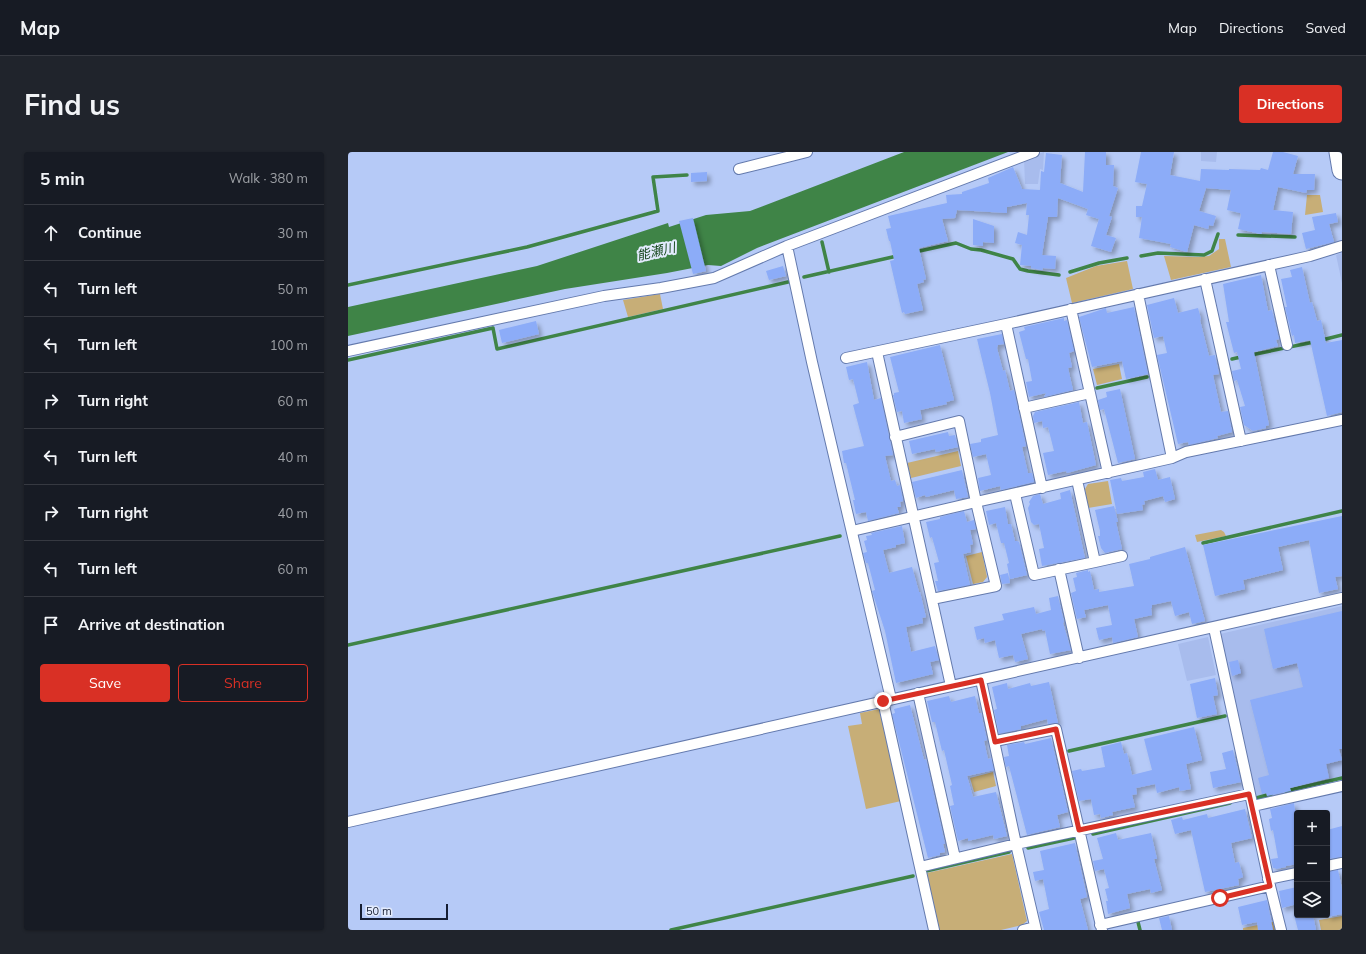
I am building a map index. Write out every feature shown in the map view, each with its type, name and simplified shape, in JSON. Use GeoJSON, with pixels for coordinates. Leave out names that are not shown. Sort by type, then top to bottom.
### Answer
{"type":"FeatureCollection","features":[{"type":"Feature","properties":{"kind":"highway"},"geometry":{"type":"LineString","coordinates":[[1340,152],[1342,170]]}},
{"type":"Feature","properties":{"kind":"street"},"geometry":{"type":"LineString","coordinates":[[739,169],[807,152]]}},
{"type":"Feature","properties":{"kind":"street"},"geometry":{"type":"LineString","coordinates":[[348,351],[604,296],[661,288],[714,278],[787,246],[1034,152]]}},
{"type":"Feature","properties":{"kind":"street"},"geometry":{"type":"LineString","coordinates":[[787,246],[812,362],[852,531],[934,930]]}},
{"type":"Feature","properties":{"kind":"street"},"geometry":{"type":"LineString","coordinates":[[846,358],[1310,256],[1342,246]]}},
{"type":"Feature","properties":{"kind":"street"},"geometry":{"type":"LineString","coordinates":[[1269,265],[1287,345]]}},
{"type":"Feature","properties":{"kind":"street"},"geometry":{"type":"LineString","coordinates":[[1205,279],[1241,441]]}},
{"type":"Feature","properties":{"kind":"street"},"geometry":{"type":"LineString","coordinates":[[1138,294],[1172,458]]}},
{"type":"Feature","properties":{"kind":"street"},"geometry":{"type":"LineString","coordinates":[[1071,309],[1108,473]]}},
{"type":"Feature","properties":{"kind":"street"},"geometry":{"type":"LineString","coordinates":[[1006,324],[1042,488]]}},
{"type":"Feature","properties":{"kind":"street"},"geometry":{"type":"LineString","coordinates":[[877,352],[951,686]]}},
{"type":"Feature","properties":{"kind":"street"},"geometry":{"type":"LineString","coordinates":[[1024,408],[1090,393]]}},
{"type":"Feature","properties":{"kind":"street"},"geometry":{"type":"LineString","coordinates":[[852,531],[1172,458],[1186,452],[1342,420]]}},
{"type":"Feature","properties":{"kind":"street"},"geometry":{"type":"LineString","coordinates":[[895,437],[959,422],[996,586],[932,599]]}},
{"type":"Feature","properties":{"kind":"street"},"geometry":{"type":"LineString","coordinates":[[1077,480],[1095,562]]}},
{"type":"Feature","properties":{"kind":"street"},"geometry":{"type":"LineString","coordinates":[[1015,494],[1034,575],[1122,556]]}},
{"type":"Feature","properties":{"kind":"street"},"geometry":{"type":"LineString","coordinates":[[1059,569],[1079,658]]}},
{"type":"Feature","properties":{"kind":"street"},"geometry":{"type":"LineString","coordinates":[[348,822],[1342,598]]}},
{"type":"Feature","properties":{"kind":"street"},"geometry":{"type":"LineString","coordinates":[[1214,628],[1249,794],[1281,930]]}},
{"type":"Feature","properties":{"kind":"street"},"geometry":{"type":"LineString","coordinates":[[981,680],[1035,929],[1023,930]]}},
{"type":"Feature","properties":{"kind":"street"},"geometry":{"type":"LineString","coordinates":[[918,693],[955,858]]}},
{"type":"Feature","properties":{"kind":"street"},"geometry":{"type":"LineString","coordinates":[[995,742],[1056,729],[1101,927],[1269,883],[1294,874]]}},
{"type":"Feature","properties":{"kind":"street"},"geometry":{"type":"LineString","coordinates":[[1253,806],[1342,786]]}},
{"type":"Feature","properties":{"kind":"street"},"geometry":{"type":"LineString","coordinates":[[920,867],[1079,830],[1249,794]]}},
{"type":"Feature","properties":{"kind":"street"},"geometry":{"type":"LineString","coordinates":[[1330,865],[1342,863]]}},
{"type":"Feature","properties":{"kind":"shaded area"},"geometry":{"type":"Polygon","coordinates":[[[1044,152],[1043,170],[1040,169],[1038,184],[1025,184],[1024,159],[1044,152]]]}},
{"type":"Feature","properties":{"kind":"shaded area"},"geometry":{"type":"Polygon","coordinates":[[[1201,152],[1217,152],[1216,162],[1201,161],[1201,152]]]}},
{"type":"Feature","properties":{"kind":"shaded area"},"geometry":{"type":"Polygon","coordinates":[[[1307,195],[1320,195],[1323,212],[1305,215],[1307,195]]]}},
{"type":"Feature","properties":{"kind":"shaded area"},"geometry":{"type":"Polygon","coordinates":[[[1219,239],[1225,239],[1231,267],[1171,280],[1164,256],[1209,256],[1219,249],[1219,239]]]}},
{"type":"Feature","properties":{"kind":"shaded area"},"geometry":{"type":"Polygon","coordinates":[[[1342,253],[1342,283],[1336,255],[1342,253]]]}},
{"type":"Feature","properties":{"kind":"shaded area"},"geometry":{"type":"Polygon","coordinates":[[[1127,261],[1133,289],[1072,303],[1066,278],[1096,266],[1127,261]]]}},
{"type":"Feature","properties":{"kind":"shaded area"},"geometry":{"type":"Polygon","coordinates":[[[660,294],[663,309],[628,317],[623,300],[660,294]]]}},
{"type":"Feature","properties":{"kind":"shaded area"},"geometry":{"type":"Polygon","coordinates":[[[1119,364],[1122,379],[1097,385],[1093,369],[1119,364]]]}},
{"type":"Feature","properties":{"kind":"shaded area"},"geometry":{"type":"Polygon","coordinates":[[[958,451],[961,466],[911,478],[907,463],[958,451]]]}},
{"type":"Feature","properties":{"kind":"shaded area"},"geometry":{"type":"Polygon","coordinates":[[[1108,481],[1112,504],[1088,508],[1085,489],[1088,484],[1108,481]]]}},
{"type":"Feature","properties":{"kind":"shaded area"},"geometry":{"type":"Polygon","coordinates":[[[1221,530],[1226,536],[1197,542],[1195,535],[1221,530]]]}},
{"type":"Feature","properties":{"kind":"shaded area"},"geometry":{"type":"Polygon","coordinates":[[[982,552],[987,577],[983,582],[973,584],[966,556],[982,552]]]}},
{"type":"Feature","properties":{"kind":"shaded area"},"geometry":{"type":"Polygon","coordinates":[[[1342,606],[1342,777],[1256,796],[1220,634],[1342,606]]]}},
{"type":"Feature","properties":{"kind":"shaded area"},"geometry":{"type":"Polygon","coordinates":[[[1208,637],[1216,675],[1187,681],[1178,644],[1208,637]]]}},
{"type":"Feature","properties":{"kind":"shaded area"},"geometry":{"type":"Polygon","coordinates":[[[879,709],[901,801],[866,809],[848,726],[862,724],[860,713],[879,709]]]}},
{"type":"Feature","properties":{"kind":"shaded area"},"geometry":{"type":"Polygon","coordinates":[[[993,772],[996,786],[974,792],[970,778],[993,772]]]}},
{"type":"Feature","properties":{"kind":"shaded area"},"geometry":{"type":"Polygon","coordinates":[[[1012,854],[1027,921],[1022,925],[1001,930],[938,930],[927,873],[1012,854]]]}},
{"type":"Feature","properties":{"kind":"shaded area"},"geometry":{"type":"Polygon","coordinates":[[[1342,916],[1342,930],[1321,930],[1319,920],[1342,916]]]}},
{"type":"Feature","properties":{"kind":"shaded area"},"geometry":{"type":"Polygon","coordinates":[[[1273,922],[1275,930],[1243,930],[1243,928],[1273,922]]]}},
{"type":"Feature","properties":{"kind":"water","name":"能瀬川"},"geometry":{"type":"Polygon","coordinates":[[[904,152],[1008,152],[757,248],[721,266],[708,265],[565,289],[348,336],[348,307],[537,266],[668,223],[669,227],[706,215],[750,211],[904,152]]]}},
{"type":"Feature","properties":{"kind":"building"},"geometry":{"type":"Polygon","coordinates":[[[1085,152],[1106,152],[1106,165],[1114,165],[1113,186],[1118,188],[1109,216],[1112,217],[1106,235],[1116,238],[1111,252],[1091,246],[1099,219],[1086,215],[1088,209],[1058,198],[1057,217],[1048,217],[1042,255],[1056,256],[1055,269],[1043,268],[1042,270],[1031,268],[1031,266],[1020,265],[1022,245],[1015,243],[1018,232],[1027,235],[1029,215],[1026,215],[1027,203],[1007,207],[1007,213],[957,210],[955,218],[942,219],[948,241],[919,248],[926,279],[923,280],[924,282],[917,284],[923,310],[905,314],[904,312],[902,313],[890,261],[894,260],[886,229],[891,228],[888,216],[947,203],[946,195],[962,194],[962,192],[989,183],[988,178],[1013,167],[1022,189],[1040,190],[1041,171],[1044,172],[1046,153],[1062,155],[1060,183],[1083,192],[1085,152]]]}},
{"type":"Feature","properties":{"kind":"building"},"geometry":{"type":"Polygon","coordinates":[[[1141,152],[1174,152],[1170,175],[1200,181],[1201,169],[1260,170],[1261,168],[1268,170],[1273,152],[1283,152],[1298,156],[1293,174],[1315,174],[1314,190],[1307,190],[1306,193],[1278,187],[1273,210],[1293,212],[1291,234],[1262,232],[1261,234],[1238,229],[1241,215],[1240,213],[1227,210],[1231,190],[1206,188],[1199,211],[1216,216],[1213,226],[1209,225],[1208,229],[1194,225],[1187,252],[1170,247],[1171,244],[1139,238],[1142,217],[1136,217],[1136,206],[1142,206],[1147,184],[1135,182],[1141,152]]]}},
{"type":"Feature","properties":{"kind":"building"},"geometry":{"type":"Polygon","coordinates":[[[707,172],[707,181],[691,182],[691,173],[707,172]]]}},
{"type":"Feature","properties":{"kind":"building"},"geometry":{"type":"Polygon","coordinates":[[[1336,213],[1338,222],[1329,224],[1334,242],[1306,249],[1302,233],[1315,230],[1312,217],[1336,213]]]}},
{"type":"Feature","properties":{"kind":"building"},"geometry":{"type":"Polygon","coordinates":[[[693,218],[706,271],[693,274],[679,221],[693,218]]]}},
{"type":"Feature","properties":{"kind":"building"},"geometry":{"type":"Polygon","coordinates":[[[973,219],[994,226],[994,243],[983,242],[983,246],[973,245],[973,219]]]}},
{"type":"Feature","properties":{"kind":"building"},"geometry":{"type":"Polygon","coordinates":[[[783,266],[786,276],[769,280],[766,271],[783,266]]]}},
{"type":"Feature","properties":{"kind":"building"},"geometry":{"type":"Polygon","coordinates":[[[1302,267],[1310,303],[1312,302],[1317,321],[1321,320],[1326,343],[1342,340],[1342,412],[1327,416],[1310,340],[1295,343],[1285,307],[1287,307],[1281,279],[1292,277],[1290,270],[1302,267]]]}},
{"type":"Feature","properties":{"kind":"building"},"geometry":{"type":"Polygon","coordinates":[[[1261,275],[1268,311],[1272,310],[1279,339],[1276,340],[1278,346],[1254,352],[1269,425],[1266,426],[1266,428],[1253,431],[1244,425],[1240,407],[1245,406],[1237,380],[1234,381],[1232,371],[1241,369],[1237,352],[1234,353],[1226,322],[1229,322],[1223,284],[1261,275]]]}},
{"type":"Feature","properties":{"kind":"building"},"geometry":{"type":"Polygon","coordinates":[[[1174,298],[1178,313],[1198,308],[1209,356],[1215,355],[1219,374],[1213,375],[1221,412],[1228,411],[1232,432],[1217,436],[1218,438],[1189,445],[1188,442],[1178,444],[1157,355],[1167,353],[1163,336],[1154,338],[1147,305],[1174,298]]]}},
{"type":"Feature","properties":{"kind":"building"},"geometry":{"type":"Polygon","coordinates":[[[1134,307],[1148,374],[1126,379],[1122,361],[1092,367],[1079,317],[1106,308],[1107,313],[1134,307]]]}},
{"type":"Feature","properties":{"kind":"building"},"geometry":{"type":"Polygon","coordinates":[[[1064,318],[1064,321],[1067,320],[1074,351],[1069,353],[1072,367],[1068,368],[1073,390],[1044,397],[1046,393],[1029,397],[1026,382],[1032,381],[1028,359],[1026,359],[1019,332],[1025,330],[1024,327],[1064,318]]]}},
{"type":"Feature","properties":{"kind":"building"},"geometry":{"type":"Polygon","coordinates":[[[536,321],[539,334],[502,343],[499,330],[536,321]]]}},
{"type":"Feature","properties":{"kind":"building"},"geometry":{"type":"Polygon","coordinates":[[[1002,334],[1004,344],[998,345],[997,348],[1003,371],[1005,370],[1010,391],[1014,390],[1026,446],[1022,447],[1028,473],[1032,473],[1034,482],[1001,490],[1000,486],[980,491],[978,478],[991,475],[986,454],[973,457],[970,444],[981,442],[981,439],[998,435],[977,339],[1002,334]]]}},
{"type":"Feature","properties":{"kind":"building"},"geometry":{"type":"Polygon","coordinates":[[[940,345],[954,400],[946,402],[947,404],[920,410],[922,419],[904,423],[902,411],[897,412],[893,395],[894,393],[899,392],[890,357],[940,345]]]}},
{"type":"Feature","properties":{"kind":"building"},"geometry":{"type":"Polygon","coordinates":[[[867,362],[874,400],[881,398],[893,455],[885,456],[891,481],[895,480],[897,486],[900,485],[903,501],[900,502],[901,507],[897,507],[899,513],[868,521],[866,512],[856,514],[853,500],[855,500],[842,451],[864,446],[853,405],[859,403],[853,379],[849,380],[846,367],[867,362]]]}},
{"type":"Feature","properties":{"kind":"building"},"geometry":{"type":"Polygon","coordinates":[[[1120,389],[1135,459],[1118,463],[1104,409],[1100,410],[1098,400],[1107,397],[1106,392],[1120,389]]]}},
{"type":"Feature","properties":{"kind":"building"},"geometry":{"type":"Polygon","coordinates":[[[1079,402],[1083,423],[1087,422],[1096,465],[1067,473],[1066,471],[1048,475],[1043,453],[1054,451],[1048,427],[1043,428],[1042,421],[1034,423],[1033,416],[1035,412],[1079,402]]]}},
{"type":"Feature","properties":{"kind":"building"},"geometry":{"type":"Polygon","coordinates":[[[948,432],[949,436],[955,435],[958,447],[936,452],[935,449],[912,454],[909,441],[948,432]]]}},
{"type":"Feature","properties":{"kind":"building"},"geometry":{"type":"Polygon","coordinates":[[[1155,469],[1158,480],[1170,477],[1175,499],[1165,502],[1163,496],[1144,501],[1145,504],[1142,505],[1143,510],[1117,514],[1110,480],[1121,478],[1122,481],[1144,477],[1143,472],[1155,469]]]}},
{"type":"Feature","properties":{"kind":"building"},"geometry":{"type":"Polygon","coordinates":[[[962,470],[968,497],[956,499],[954,490],[916,498],[912,482],[962,470]]]}},
{"type":"Feature","properties":{"kind":"building"},"geometry":{"type":"Polygon","coordinates":[[[1070,490],[1085,558],[1042,566],[1039,549],[1044,548],[1039,524],[1034,525],[1031,522],[1028,508],[1030,504],[1029,502],[1033,496],[1040,494],[1043,504],[1061,499],[1060,493],[1070,490]]]}},
{"type":"Feature","properties":{"kind":"building"},"geometry":{"type":"Polygon","coordinates":[[[1114,506],[1122,549],[1105,553],[1101,548],[1098,536],[1100,536],[1100,531],[1095,510],[1114,506]]]}},
{"type":"Feature","properties":{"kind":"building"},"geometry":{"type":"Polygon","coordinates":[[[1005,507],[1008,524],[1011,524],[1015,541],[1019,542],[1027,575],[1010,579],[1007,564],[1009,563],[1004,543],[1001,543],[996,523],[989,525],[986,511],[1005,507]]]}},
{"type":"Feature","properties":{"kind":"building"},"geometry":{"type":"Polygon","coordinates":[[[964,511],[967,522],[974,520],[976,529],[970,530],[973,544],[970,545],[971,552],[963,554],[970,585],[938,591],[935,581],[938,581],[934,563],[939,562],[926,522],[964,511]]]}},
{"type":"Feature","properties":{"kind":"building"},"geometry":{"type":"Polygon","coordinates":[[[1342,516],[1342,576],[1335,577],[1338,589],[1319,593],[1309,540],[1278,547],[1283,570],[1243,580],[1245,589],[1215,596],[1203,545],[1342,516]]]}},
{"type":"Feature","properties":{"kind":"building"},"geometry":{"type":"Polygon","coordinates":[[[902,526],[905,543],[883,550],[889,573],[912,567],[926,617],[922,618],[923,623],[906,627],[911,652],[935,646],[939,660],[930,662],[933,674],[896,683],[885,631],[872,591],[875,590],[868,563],[866,563],[863,553],[867,552],[864,541],[867,540],[866,536],[872,535],[871,533],[902,526]]]}},
{"type":"Feature","properties":{"kind":"building"},"geometry":{"type":"Polygon","coordinates":[[[1185,547],[1205,621],[1192,624],[1189,612],[1175,616],[1171,601],[1152,605],[1152,615],[1134,619],[1138,637],[1113,643],[1112,637],[1099,640],[1096,628],[1112,625],[1108,605],[1084,610],[1086,617],[1077,619],[1071,593],[1076,591],[1073,578],[1077,577],[1076,573],[1088,570],[1088,572],[1090,571],[1094,590],[1099,589],[1099,592],[1134,586],[1129,564],[1150,559],[1150,557],[1185,547]]]}},
{"type":"Feature","properties":{"kind":"building"},"geometry":{"type":"Polygon","coordinates":[[[1008,573],[1010,583],[1002,584],[1000,575],[1008,573]]]}},
{"type":"Feature","properties":{"kind":"building"},"geometry":{"type":"Polygon","coordinates":[[[1058,596],[1063,623],[1071,650],[1050,654],[1045,630],[1043,631],[1042,629],[1021,634],[1028,659],[1015,662],[1013,655],[999,658],[995,640],[985,643],[984,638],[977,640],[974,627],[1004,620],[1002,614],[1034,607],[1036,614],[1051,610],[1049,598],[1058,596]]]}},
{"type":"Feature","properties":{"kind":"building"},"geometry":{"type":"Polygon","coordinates":[[[1342,611],[1342,749],[1339,749],[1342,760],[1326,764],[1329,778],[1290,788],[1291,791],[1267,796],[1266,793],[1262,794],[1258,778],[1269,775],[1250,700],[1303,687],[1297,663],[1273,669],[1264,629],[1342,611]]]}},
{"type":"Feature","properties":{"kind":"building"},"geometry":{"type":"Polygon","coordinates":[[[1238,660],[1241,673],[1232,676],[1229,662],[1238,660]]]}},
{"type":"Feature","properties":{"kind":"building"},"geometry":{"type":"Polygon","coordinates":[[[1215,678],[1218,695],[1213,696],[1217,714],[1197,718],[1190,684],[1215,678]]]}},
{"type":"Feature","properties":{"kind":"building"},"geometry":{"type":"Polygon","coordinates":[[[1049,682],[1058,723],[1048,724],[1047,719],[1021,726],[1021,729],[999,734],[994,710],[997,709],[992,687],[1007,683],[1008,689],[1030,683],[1031,686],[1049,682]]]}},
{"type":"Feature","properties":{"kind":"building"},"geometry":{"type":"Polygon","coordinates":[[[949,696],[951,702],[975,696],[979,713],[981,713],[987,740],[984,741],[988,759],[991,758],[994,770],[967,776],[973,797],[996,792],[1007,836],[994,839],[993,835],[968,841],[968,838],[958,841],[950,806],[954,805],[950,786],[952,785],[944,750],[942,751],[935,722],[932,722],[927,701],[949,696]]]}},
{"type":"Feature","properties":{"kind":"building"},"geometry":{"type":"Polygon","coordinates":[[[910,705],[924,760],[926,759],[945,844],[943,844],[945,852],[928,858],[892,714],[895,713],[894,709],[910,705]]]}},
{"type":"Feature","properties":{"kind":"building"},"geometry":{"type":"Polygon","coordinates":[[[1194,727],[1202,760],[1186,764],[1191,789],[1180,791],[1179,787],[1157,793],[1155,784],[1136,788],[1137,794],[1132,795],[1135,807],[1112,812],[1113,815],[1101,818],[1100,814],[1094,815],[1091,799],[1079,801],[1072,771],[1081,769],[1082,771],[1105,767],[1101,747],[1121,742],[1124,754],[1127,753],[1132,775],[1152,770],[1144,739],[1194,727]]]}},
{"type":"Feature","properties":{"kind":"building"},"geometry":{"type":"Polygon","coordinates":[[[1051,738],[1068,812],[1057,815],[1060,827],[1027,835],[1009,766],[1006,767],[1004,757],[1009,756],[1007,745],[1024,742],[1025,744],[1051,738]]]}},
{"type":"Feature","properties":{"kind":"building"},"geometry":{"type":"Polygon","coordinates":[[[1233,750],[1241,782],[1213,788],[1210,772],[1226,769],[1222,753],[1233,750]]]}},
{"type":"Feature","properties":{"kind":"building"},"geometry":{"type":"Polygon","coordinates":[[[1294,803],[1294,865],[1276,869],[1273,868],[1271,859],[1278,858],[1273,830],[1271,831],[1269,819],[1272,818],[1270,809],[1294,803]]]}},
{"type":"Feature","properties":{"kind":"building"},"geometry":{"type":"Polygon","coordinates":[[[1245,809],[1252,838],[1231,843],[1235,863],[1239,862],[1243,877],[1238,879],[1239,885],[1205,892],[1191,830],[1175,834],[1171,820],[1182,817],[1183,820],[1207,814],[1208,818],[1245,809]]]}},
{"type":"Feature","properties":{"kind":"building"},"geometry":{"type":"Polygon","coordinates":[[[1342,826],[1342,857],[1330,859],[1330,829],[1342,826]]]}},
{"type":"Feature","properties":{"kind":"building"},"geometry":{"type":"Polygon","coordinates":[[[1116,833],[1118,840],[1151,833],[1157,859],[1154,859],[1162,890],[1151,893],[1150,889],[1127,894],[1130,908],[1108,914],[1106,901],[1108,901],[1105,889],[1109,888],[1104,869],[1095,871],[1093,861],[1103,859],[1097,838],[1116,833]]]}},
{"type":"Feature","properties":{"kind":"building"},"geometry":{"type":"Polygon","coordinates":[[[1075,843],[1087,897],[1080,899],[1088,930],[1044,930],[1039,912],[1049,909],[1043,879],[1035,881],[1033,872],[1044,870],[1040,851],[1075,843]]]}},
{"type":"Feature","properties":{"kind":"building"},"geometry":{"type":"Polygon","coordinates":[[[1338,870],[1342,889],[1342,914],[1330,916],[1330,882],[1330,871],[1338,870]]]}},
{"type":"Feature","properties":{"kind":"building"},"geometry":{"type":"Polygon","coordinates":[[[1294,888],[1294,905],[1282,908],[1279,891],[1294,888]]]}},
{"type":"Feature","properties":{"kind":"building"},"geometry":{"type":"Polygon","coordinates":[[[1267,900],[1273,930],[1258,930],[1257,922],[1242,925],[1238,907],[1267,900]]]}},
{"type":"Feature","properties":{"kind":"building"},"geometry":{"type":"Polygon","coordinates":[[[1169,916],[1172,930],[1162,930],[1159,918],[1169,916]]]}},
{"type":"Feature","properties":{"kind":"building"},"geometry":{"type":"Polygon","coordinates":[[[1295,918],[1314,918],[1316,930],[1298,930],[1295,918]]]}},
{"type":"Feature","properties":{"kind":"waterway"},"geometry":{"type":"LineString","coordinates":[[348,285],[527,247],[658,211],[653,177],[687,175]]}},
{"type":"Feature","properties":{"kind":"waterway"},"geometry":{"type":"LineString","coordinates":[[1141,256],[1158,253],[1204,255],[1212,251],[1218,234]]}},
{"type":"Feature","properties":{"kind":"waterway"},"geometry":{"type":"LineString","coordinates":[[1238,235],[1295,237]]}},
{"type":"Feature","properties":{"kind":"waterway"},"geometry":{"type":"LineString","coordinates":[[822,242],[829,272]]}},
{"type":"Feature","properties":{"kind":"waterway"},"geometry":{"type":"LineString","coordinates":[[915,252],[956,243],[971,249],[981,250],[1013,259],[1020,269],[1059,275]]}},
{"type":"Feature","properties":{"kind":"waterway"},"geometry":{"type":"LineString","coordinates":[[804,277],[897,256]]}},
{"type":"Feature","properties":{"kind":"waterway"},"geometry":{"type":"LineString","coordinates":[[1070,272],[1099,263],[1127,258]]}},
{"type":"Feature","properties":{"kind":"waterway"},"geometry":{"type":"LineString","coordinates":[[348,360],[493,328],[497,349],[788,282]]}},
{"type":"Feature","properties":{"kind":"waterway"},"geometry":{"type":"LineString","coordinates":[[1322,340],[1342,335]]}},
{"type":"Feature","properties":{"kind":"waterway"},"geometry":{"type":"LineString","coordinates":[[1251,355],[1314,342]]}},
{"type":"Feature","properties":{"kind":"waterway"},"geometry":{"type":"LineString","coordinates":[[1232,359],[1241,357]]}},
{"type":"Feature","properties":{"kind":"waterway"},"geometry":{"type":"LineString","coordinates":[[1097,388],[1147,377]]}},
{"type":"Feature","properties":{"kind":"waterway"},"geometry":{"type":"LineString","coordinates":[[1203,543],[1342,511]]}},
{"type":"Feature","properties":{"kind":"waterway"},"geometry":{"type":"LineString","coordinates":[[348,645],[840,536]]}},
{"type":"Feature","properties":{"kind":"waterway"},"geometry":{"type":"LineString","coordinates":[[1069,751],[1225,716]]}},
{"type":"Feature","properties":{"kind":"waterway"},"geometry":{"type":"LineString","coordinates":[[1286,791],[1342,778]]}},
{"type":"Feature","properties":{"kind":"waterway"},"geometry":{"type":"LineString","coordinates":[[1256,798],[1271,794]]}},
{"type":"Feature","properties":{"kind":"waterway"},"geometry":{"type":"LineString","coordinates":[[1093,834],[1230,803]]}},
{"type":"Feature","properties":{"kind":"waterway"},"geometry":{"type":"LineString","coordinates":[[1028,848],[1074,838]]}},
{"type":"Feature","properties":{"kind":"waterway"},"geometry":{"type":"LineString","coordinates":[[926,871],[1009,852]]}},
{"type":"Feature","properties":{"kind":"waterway"},"geometry":{"type":"LineString","coordinates":[[671,930],[913,876]]}},
{"type":"Feature","properties":{"kind":"waterway"},"geometry":{"type":"LineString","coordinates":[[1138,922],[1140,930]]}},
{"type":"Feature","properties":{"kind":"route"},"geometry":{"type":"LineString","coordinates":[[883,701],[981,680],[995,742],[1056,729],[1079,830],[1249,794],[1253,806],[1270,886],[1220,898]]}}]}
